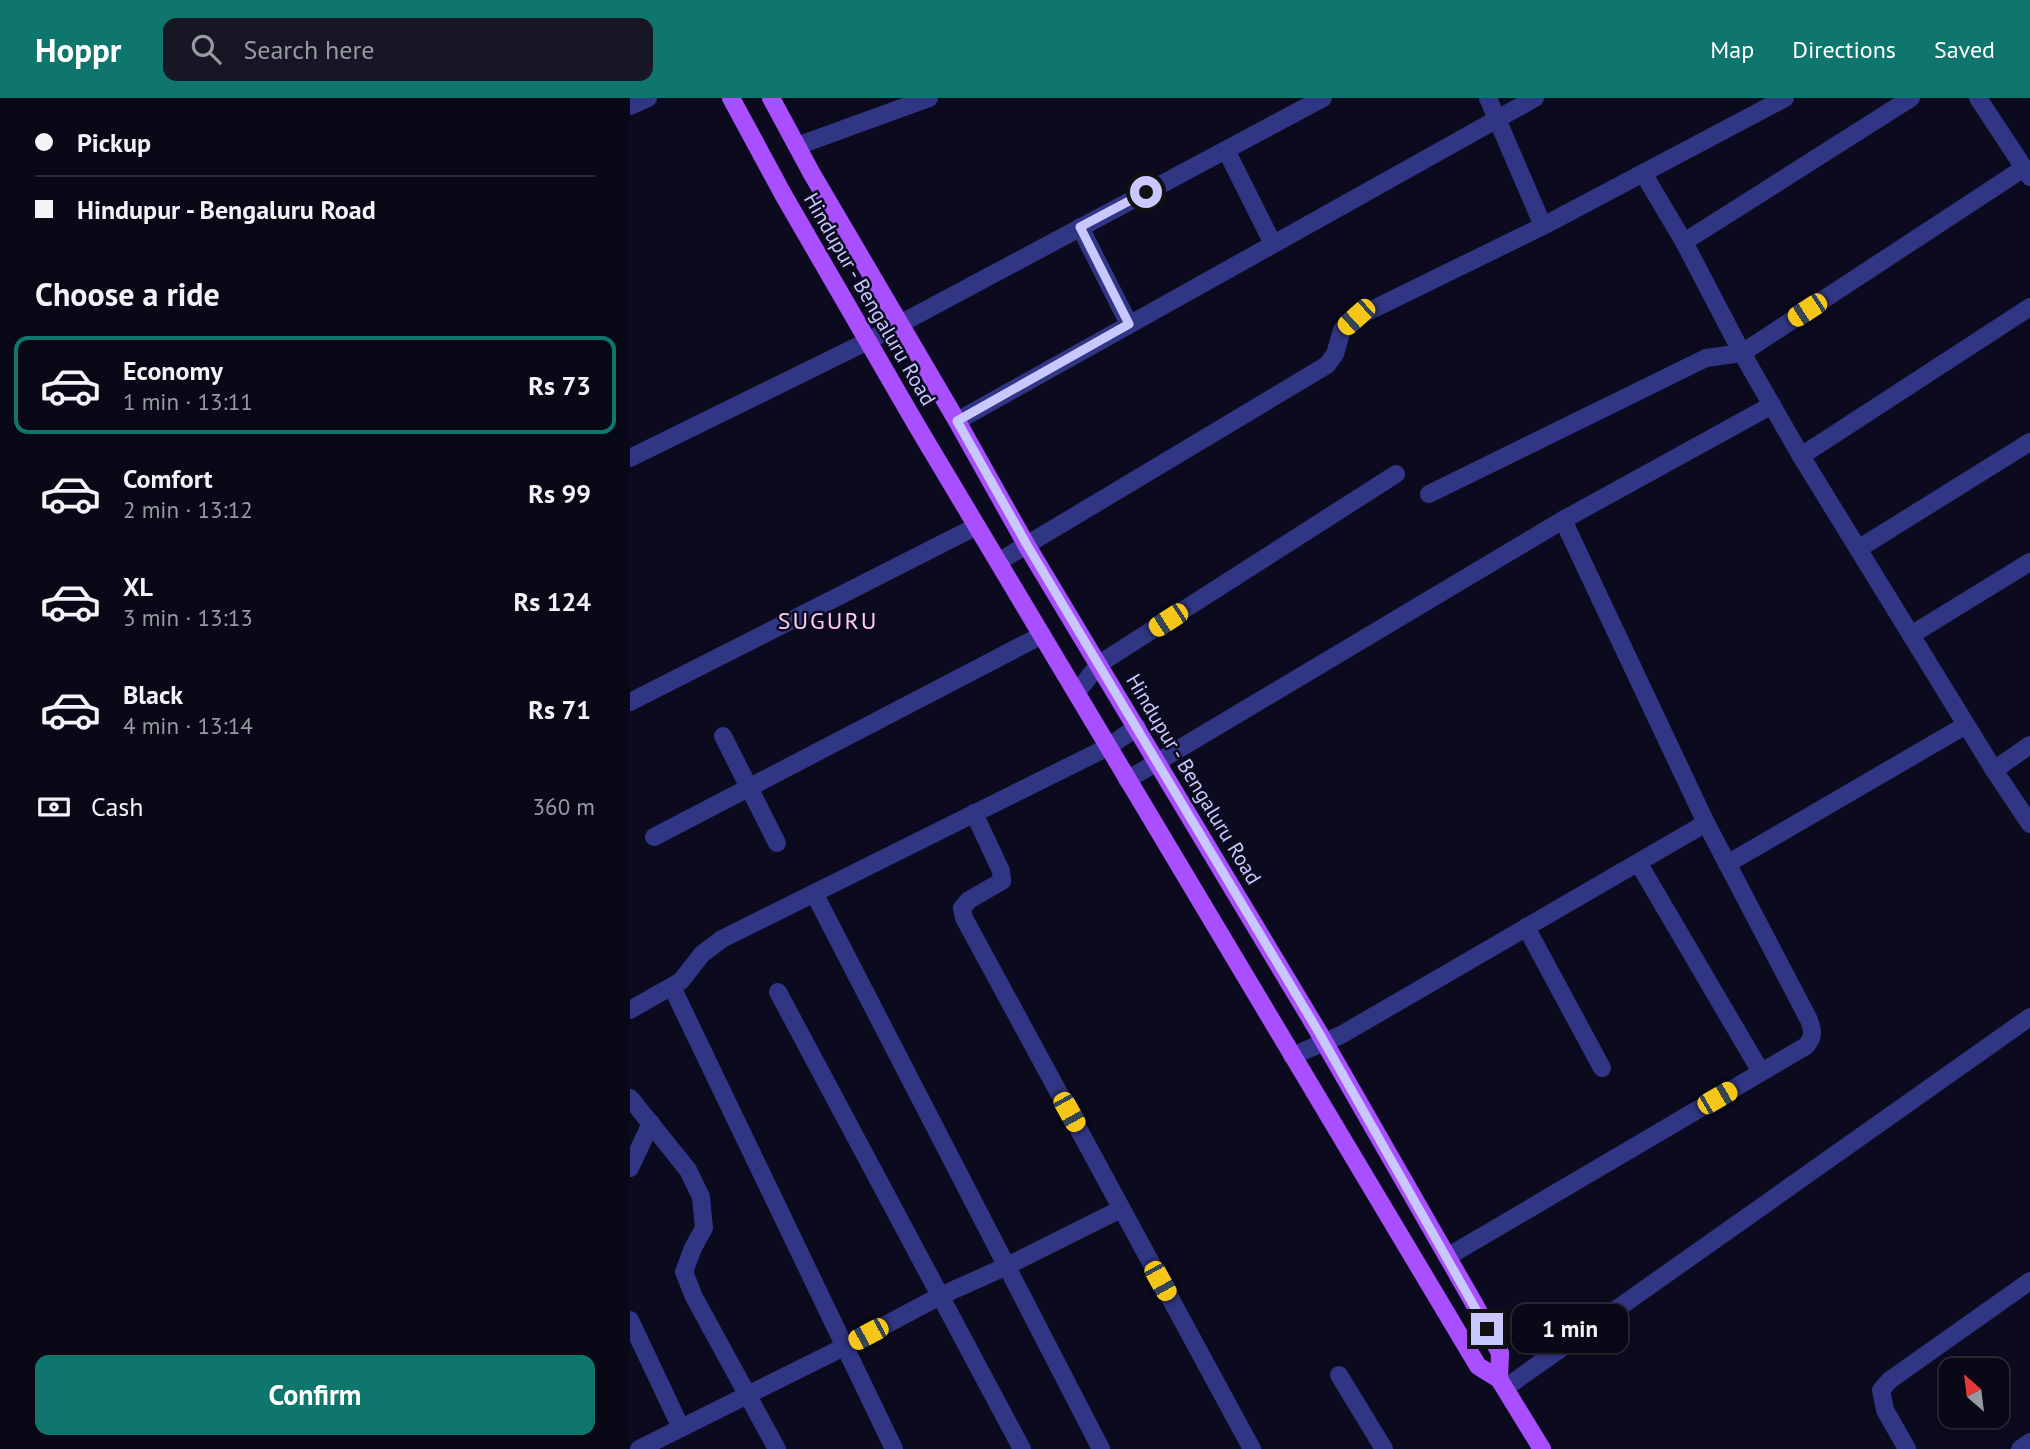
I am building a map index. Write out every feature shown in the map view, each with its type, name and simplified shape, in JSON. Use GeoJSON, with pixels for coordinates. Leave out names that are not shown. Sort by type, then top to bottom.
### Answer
{"type":"FeatureCollection","features":[{"type":"Feature","properties":{"kind":"main road","name":"Hindupur - Bengaluru Road"},"geometry":{"type":"LineString","coordinates":[[731,98],[784,196],[976,526],[1478,1366],[1502,1383],[1542,1449]]}},
{"type":"Feature","properties":{"kind":"main road","name":"Hindupur - Bengaluru Road"},"geometry":{"type":"LineString","coordinates":[[771,98],[1027,545],[1325,1043],[1447,1257],[1500,1353],[1502,1383]]}},
{"type":"Feature","properties":{"kind":"street"},"geometry":{"type":"LineString","coordinates":[[630,106],[648,98]]}},
{"type":"Feature","properties":{"kind":"street"},"geometry":{"type":"LineString","coordinates":[[797,146],[929,98]]}},
{"type":"Feature","properties":{"kind":"street"},"geometry":{"type":"LineString","coordinates":[[630,458],[868,341],[1323,98]]}},
{"type":"Feature","properties":{"kind":"street"},"geometry":{"type":"LineString","coordinates":[[1488,98],[1543,226]]}},
{"type":"Feature","properties":{"kind":"street"},"geometry":{"type":"LineString","coordinates":[[957,421],[1535,98]]}},
{"type":"Feature","properties":{"kind":"street"},"geometry":{"type":"LineString","coordinates":[[998,562],[1327,365],[1335,354],[1342,330],[1356,317],[1543,226],[1785,98]]}},
{"type":"Feature","properties":{"kind":"street"},"geometry":{"type":"LineString","coordinates":[[1684,242],[1912,98]]}},
{"type":"Feature","properties":{"kind":"street"},"geometry":{"type":"LineString","coordinates":[[1430,494],[1706,358],[1742,353],[2027,173],[1979,98]]}},
{"type":"Feature","properties":{"kind":"street"},"geometry":{"type":"LineString","coordinates":[[1226,150],[1273,244]]}},
{"type":"Feature","properties":{"kind":"street"},"geometry":{"type":"LineString","coordinates":[[1643,173],[1684,242],[1742,353],[1801,456],[2030,824]]}},
{"type":"Feature","properties":{"kind":"street"},"geometry":{"type":"LineString","coordinates":[[1080,227],[1129,324]]}},
{"type":"Feature","properties":{"kind":"street"},"geometry":{"type":"LineString","coordinates":[[1801,456],[2030,307]]}},
{"type":"Feature","properties":{"kind":"street"},"geometry":{"type":"LineString","coordinates":[[1127,780],[1563,520],[1772,405]]}},
{"type":"Feature","properties":{"kind":"street"},"geometry":{"type":"LineString","coordinates":[[1858,549],[2030,442]]}},
{"type":"Feature","properties":{"kind":"street"},"geometry":{"type":"LineString","coordinates":[[1077,692],[1100,664],[1396,474]]}},
{"type":"Feature","properties":{"kind":"street"},"geometry":{"type":"LineString","coordinates":[[1447,1257],[1806,1046],[1812,1039],[1813,1030],[1706,823],[1563,520]]}},
{"type":"Feature","properties":{"kind":"street"},"geometry":{"type":"LineString","coordinates":[[630,702],[976,526]]}},
{"type":"Feature","properties":{"kind":"street"},"geometry":{"type":"LineString","coordinates":[[1911,635],[2030,562]]}},
{"type":"Feature","properties":{"kind":"street"},"geometry":{"type":"LineString","coordinates":[[654,837],[1042,635]]}},
{"type":"Feature","properties":{"kind":"street"},"geometry":{"type":"LineString","coordinates":[[1727,864],[1966,725]]}},
{"type":"Feature","properties":{"kind":"street"},"geometry":{"type":"LineString","coordinates":[[630,1010],[681,981],[702,954],[722,939],[1108,747],[1138,727]]}},
{"type":"Feature","properties":{"kind":"street"},"geometry":{"type":"LineString","coordinates":[[723,736],[777,843]]}},
{"type":"Feature","properties":{"kind":"street"},"geometry":{"type":"LineString","coordinates":[[1994,770],[2030,744]]}},
{"type":"Feature","properties":{"kind":"street"},"geometry":{"type":"LineString","coordinates":[[974,813],[1001,871],[1002,881],[969,900],[962,908],[964,919],[1252,1449]]}},
{"type":"Feature","properties":{"kind":"street"},"geometry":{"type":"LineString","coordinates":[[1292,1056],[1325,1043],[1706,823]]}},
{"type":"Feature","properties":{"kind":"street"},"geometry":{"type":"LineString","coordinates":[[1639,864],[1761,1072]]}},
{"type":"Feature","properties":{"kind":"street"},"geometry":{"type":"LineString","coordinates":[[814,893],[1101,1449]]}},
{"type":"Feature","properties":{"kind":"street"},"geometry":{"type":"LineString","coordinates":[[1526,927],[1602,1068]]}},
{"type":"Feature","properties":{"kind":"street"},"geometry":{"type":"LineString","coordinates":[[671,987],[894,1449]]}},
{"type":"Feature","properties":{"kind":"street"},"geometry":{"type":"LineString","coordinates":[[778,992],[1022,1449]]}},
{"type":"Feature","properties":{"kind":"street"},"geometry":{"type":"LineString","coordinates":[[1502,1383],[2030,1017]]}},
{"type":"Feature","properties":{"kind":"street"},"geometry":{"type":"LineString","coordinates":[[630,1098],[688,1170],[701,1198],[704,1228],[684,1272],[694,1297],[777,1449]]}},
{"type":"Feature","properties":{"kind":"street"},"geometry":{"type":"LineString","coordinates":[[630,1168],[651,1123]]}},
{"type":"Feature","properties":{"kind":"street"},"geometry":{"type":"LineString","coordinates":[[639,1449],[940,1296],[1121,1209]]}},
{"type":"Feature","properties":{"kind":"street"},"geometry":{"type":"LineString","coordinates":[[1907,1449],[1885,1410],[1881,1390],[1890,1380],[2030,1281]]}},
{"type":"Feature","properties":{"kind":"street"},"geometry":{"type":"LineString","coordinates":[[630,1320],[681,1428]]}},
{"type":"Feature","properties":{"kind":"street"},"geometry":{"type":"LineString","coordinates":[[1339,1375],[1384,1449]]}},
{"type":"Feature","properties":{"kind":"street"},"geometry":{"type":"LineString","coordinates":[[2020,1449],[2030,1442]]}},
{"type":"Feature","properties":{"kind":"district","name":"SUGURU"},"geometry":{"type":"Point","coordinates":[828,620]}},
{"type":"Feature","properties":{"kind":"route"},"geometry":{"type":"LineString","coordinates":[[1146,192],[1080,227],[1129,324],[957,421],[1027,545],[1318,1031],[1487,1329]]}}]}
